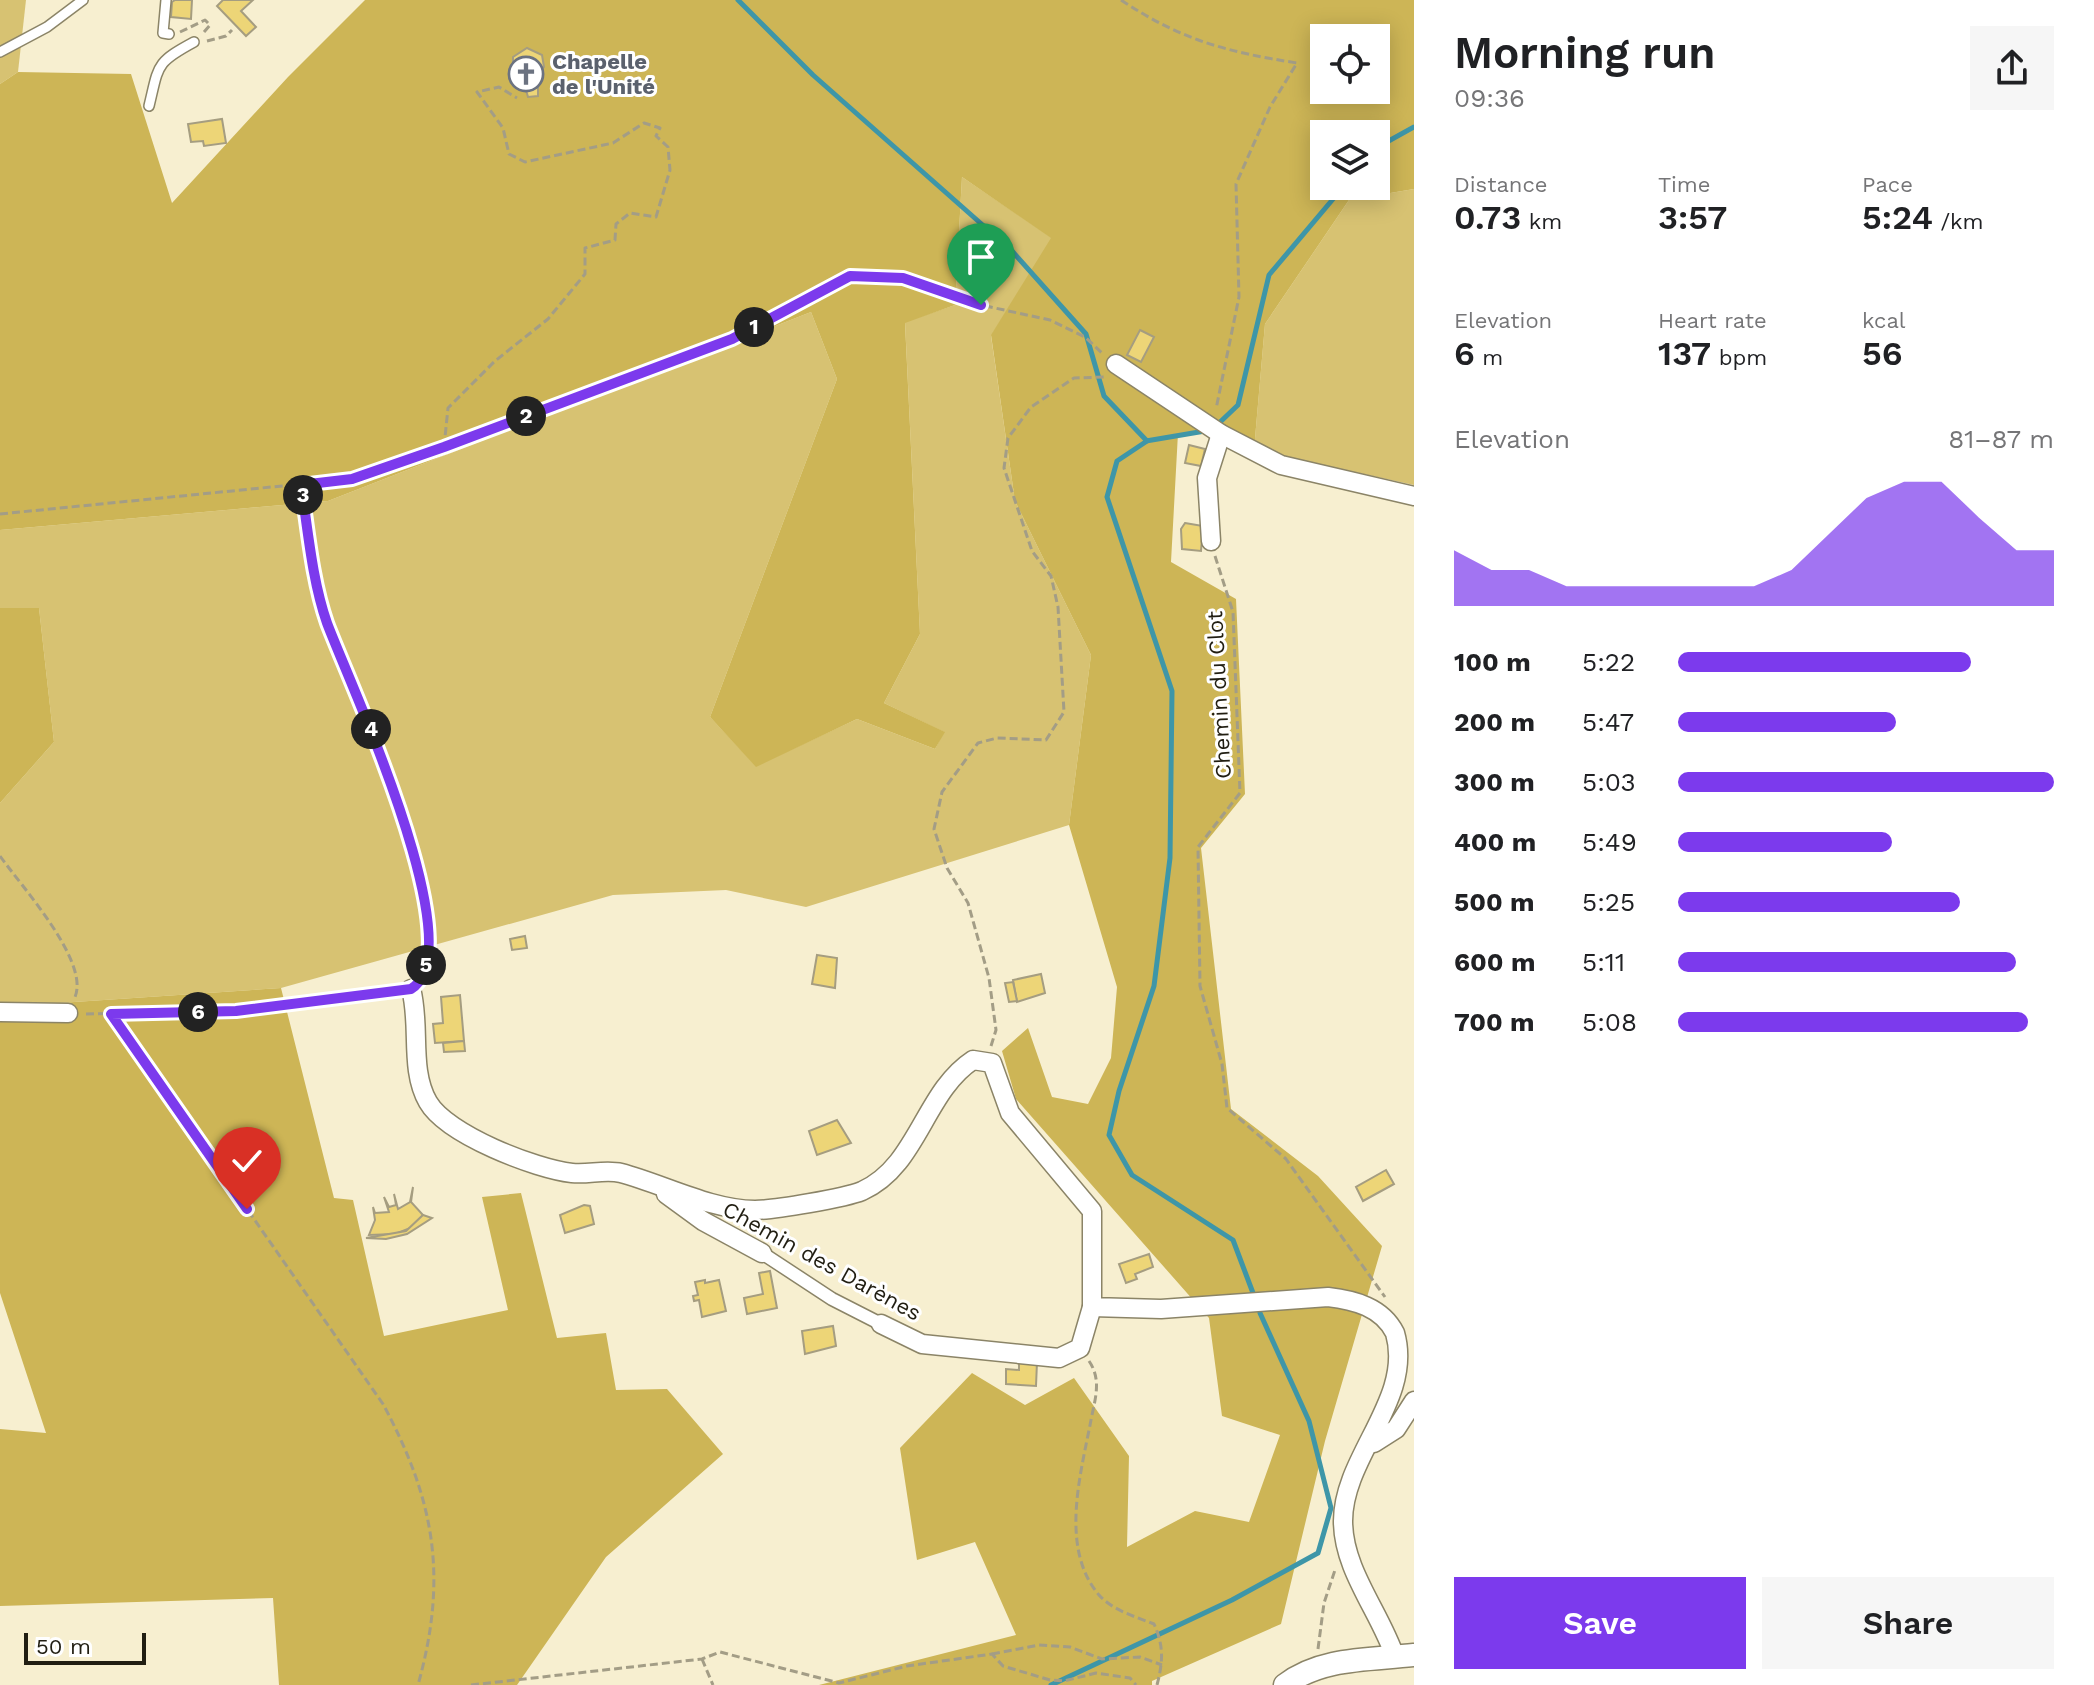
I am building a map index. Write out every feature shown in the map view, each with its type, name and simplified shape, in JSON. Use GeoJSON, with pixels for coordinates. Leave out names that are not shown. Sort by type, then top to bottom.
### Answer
{"type":"FeatureCollection","features":[{"type":"Feature","properties":{"kind":"street"},"geometry":{"type":"LineString","coordinates":[[1110,371],[1281,465],[1414,496]]}},
{"type":"Feature","properties":{"kind":"street"},"geometry":{"type":"LineString","coordinates":[[1211,541],[1207,478],[1216,430]]}},
{"type":"Feature","properties":{"kind":"street"},"geometry":{"type":"LineString","coordinates":[[411,989],[419,1076],[429,1103],[453,1127],[520,1158],[572,1173],[618,1172],[686,1196],[754,1210],[860,1192],[891,1173],[954,1073],[973,1060],[992,1063],[1010,1113],[1092,1211],[1092,1307],[1080,1348]]}},
{"type":"Feature","properties":{"kind":"street"},"geometry":{"type":"LineString","coordinates":[[0,1012],[68,1013]]}},
{"type":"Feature","properties":{"kind":"street","name":"Chemin des Darènes"},"geometry":{"type":"LineString","coordinates":[[652,1184],[703,1221],[762,1253],[832,1299],[922,1344],[1059,1358],[1080,1348]]}},
{"type":"Feature","properties":{"kind":"street"},"geometry":{"type":"LineString","coordinates":[[1092,1307],[1176,1308],[1328,1297],[1350,1299],[1370,1307],[1393,1328],[1403,1355],[1400,1380],[1343,1508],[1345,1540],[1356,1576],[1404,1656],[1313,1669],[1285,1685]]}},
{"type":"Feature","properties":{"kind":"street"},"geometry":{"type":"LineString","coordinates":[[1372,1444],[1396,1429],[1414,1401]]}},
{"type":"Feature","properties":{"kind":"lane"},"geometry":{"type":"LineString","coordinates":[[0,52],[47,27],[83,0]]}},
{"type":"Feature","properties":{"kind":"lane"},"geometry":{"type":"LineString","coordinates":[[166,0],[163,33],[169,34]]}},
{"type":"Feature","properties":{"kind":"lane"},"geometry":{"type":"LineString","coordinates":[[149,106],[158,67],[165,57],[194,42]]}},
{"type":"Feature","properties":{"kind":"path"},"geometry":{"type":"LineString","coordinates":[[1121,0],[1189,40],[1245,55],[1297,63],[1270,107],[1236,184],[1239,297],[1216,430]]}},
{"type":"Feature","properties":{"kind":"path"},"geometry":{"type":"LineString","coordinates":[[444,447],[448,408],[495,361],[548,319],[585,274],[585,248],[615,240],[616,224],[630,213],[656,217],[670,170],[668,147],[656,136],[660,128],[644,123],[613,143],[525,162],[509,154],[503,128],[477,92],[499,87],[517,98]]}},
{"type":"Feature","properties":{"kind":"path"},"geometry":{"type":"LineString","coordinates":[[0,514],[352,479],[732,339],[850,276],[903,278],[981,305],[1050,320],[1090,342]]}},
{"type":"Feature","properties":{"kind":"path"},"geometry":{"type":"LineString","coordinates":[[985,1062],[996,1030],[989,978],[968,903],[947,868],[934,829],[942,792],[978,743],[997,738],[1046,740],[1064,712],[1058,607],[1051,576],[1032,551],[1004,468],[1008,438],[1031,407],[1074,378],[1095,377],[1110,371]]}},
{"type":"Feature","properties":{"kind":"path"},"geometry":{"type":"LineString","coordinates":[[0,856],[70,954],[78,991],[68,1013],[236,1011],[411,989],[424,977],[429,947],[423,896],[389,774],[326,621],[304,485]]}},
{"type":"Feature","properties":{"kind":"path","name":"Chemin du Clot"},"geometry":{"type":"LineString","coordinates":[[1211,541],[1233,612],[1240,793],[1198,847],[1200,986],[1222,1064],[1227,1108],[1286,1159],[1394,1306]]}},
{"type":"Feature","properties":{"kind":"path"},"geometry":{"type":"LineString","coordinates":[[111,1014],[383,1404],[402,1439],[427,1505],[434,1544],[434,1616],[418,1685]]}},
{"type":"Feature","properties":{"kind":"path"},"geometry":{"type":"LineString","coordinates":[[1080,1348],[1098,1381],[1078,1478],[1077,1534],[1084,1568],[1100,1596],[1127,1614],[1154,1624],[1162,1642],[1162,1665],[1157,1685]]}},
{"type":"Feature","properties":{"kind":"path"},"geometry":{"type":"LineString","coordinates":[[1313,1669],[1324,1603],[1345,1540]]}},
{"type":"Feature","properties":{"kind":"path"},"geometry":{"type":"LineString","coordinates":[[471,1685],[702,1659],[720,1652],[741,1654],[839,1683],[907,1666],[1039,1645],[1070,1647],[1102,1659],[1140,1657],[1162,1665]]}},
{"type":"Feature","properties":{"kind":"path"},"geometry":{"type":"LineString","coordinates":[[992,1654],[1003,1666],[1050,1680],[1064,1681],[1096,1673],[1130,1678],[1136,1685]]}},
{"type":"Feature","properties":{"kind":"path"},"geometry":{"type":"LineString","coordinates":[[702,1659],[713,1685]]}},
{"type":"Feature","properties":{"kind":"shaded area"},"geometry":{"type":"Polygon","coordinates":[[[0,0],[26,0],[18,72],[0,84],[0,0]]]}},
{"type":"Feature","properties":{"kind":"shaded area"},"geometry":{"type":"Polygon","coordinates":[[[365,0],[1414,0],[1414,189],[1390,193],[1390,120],[1310,120],[1310,200],[1349,200],[1265,324],[1254,450],[1221,434],[1178,433],[1171,562],[1236,599],[1245,794],[1201,848],[1231,1109],[1318,1176],[1382,1246],[1325,1441],[1281,1624],[1152,1681],[1152,1685],[819,1685],[1016,1635],[975,1542],[917,1560],[900,1448],[972,1373],[1025,1405],[1074,1378],[1129,1456],[1127,1547],[1195,1511],[1249,1522],[1280,1435],[1222,1416],[1209,1318],[1016,1099],[1002,1051],[1028,1028],[1052,1097],[1088,1104],[1111,1058],[1117,987],[1069,825],[1091,655],[1015,501],[991,335],[1051,238],[962,177],[955,305],[905,323],[920,634],[884,703],[945,732],[935,749],[857,719],[756,767],[710,717],[837,379],[811,312],[328,501],[0,530],[0,84],[18,72],[131,74],[172,203],[288,77],[365,0]]]}},
{"type":"Feature","properties":{"kind":"shaded area"},"geometry":{"type":"Polygon","coordinates":[[[962,177],[1052,238],[991,336],[1015,501],[1091,655],[1069,825],[806,907],[726,890],[613,895],[281,988],[0,1007],[0,803],[54,742],[39,608],[0,608],[0,530],[328,501],[811,312],[837,379],[710,717],[756,766],[857,719],[935,749],[944,732],[884,703],[920,634],[905,322],[955,305],[962,177]]]}},
{"type":"Feature","properties":{"kind":"shaded area"},"geometry":{"type":"Polygon","coordinates":[[[1414,189],[1414,485],[1254,450],[1265,324],[1349,200],[1390,200],[1390,193],[1414,189]]]}},
{"type":"Feature","properties":{"kind":"shaded area"},"geometry":{"type":"Polygon","coordinates":[[[0,608],[39,608],[54,742],[0,803],[0,608]]]}},
{"type":"Feature","properties":{"kind":"shaded area"},"geometry":{"type":"Polygon","coordinates":[[[281,988],[334,1198],[353,1200],[384,1336],[508,1310],[482,1197],[521,1193],[557,1338],[606,1333],[616,1390],[667,1389],[723,1454],[606,1557],[517,1685],[279,1685],[273,1598],[0,1606],[0,1429],[46,1433],[0,1293],[0,1007],[281,988]]]}},
{"type":"Feature","properties":{"kind":"building"},"geometry":{"type":"Polygon","coordinates":[[[192,0],[191,19],[171,17],[172,2],[192,0]]]}},
{"type":"Feature","properties":{"kind":"building"},"geometry":{"type":"Polygon","coordinates":[[[223,0],[253,0],[241,11],[256,27],[246,36],[217,6],[223,0]]]}},
{"type":"Feature","properties":{"kind":"building","name":"Chapelle de l'Unité"},"geometry":{"type":"Polygon","coordinates":[[[527,48],[542,55],[544,67],[538,73],[538,96],[528,97],[522,76],[513,72],[513,57],[527,48]]]}},
{"type":"Feature","properties":{"kind":"building"},"geometry":{"type":"Polygon","coordinates":[[[222,119],[226,143],[204,146],[203,141],[191,142],[188,124],[222,119]]]}},
{"type":"Feature","properties":{"kind":"building"},"geometry":{"type":"Polygon","coordinates":[[[1140,330],[1154,337],[1141,362],[1127,355],[1140,330]]]}},
{"type":"Feature","properties":{"kind":"building"},"geometry":{"type":"Polygon","coordinates":[[[1189,445],[1205,449],[1201,466],[1185,463],[1189,445]]]}},
{"type":"Feature","properties":{"kind":"building"},"geometry":{"type":"Polygon","coordinates":[[[1185,523],[1203,526],[1201,551],[1182,549],[1181,529],[1185,523]]]}},
{"type":"Feature","properties":{"kind":"building"},"geometry":{"type":"Polygon","coordinates":[[[525,936],[527,948],[512,950],[510,939],[525,936]]]}},
{"type":"Feature","properties":{"kind":"building"},"geometry":{"type":"Polygon","coordinates":[[[817,955],[837,958],[835,988],[812,984],[817,955]]]}},
{"type":"Feature","properties":{"kind":"building"},"geometry":{"type":"Polygon","coordinates":[[[1041,974],[1045,993],[1017,1002],[1013,980],[1041,974]]]}},
{"type":"Feature","properties":{"kind":"building"},"geometry":{"type":"Polygon","coordinates":[[[1013,982],[1017,1001],[1009,1002],[1005,983],[1013,982]]]}},
{"type":"Feature","properties":{"kind":"building"},"geometry":{"type":"Polygon","coordinates":[[[460,995],[464,1041],[435,1043],[433,1024],[443,1023],[441,997],[460,995]]]}},
{"type":"Feature","properties":{"kind":"building"},"geometry":{"type":"Polygon","coordinates":[[[464,1041],[465,1051],[444,1052],[443,1043],[464,1041]]]}},
{"type":"Feature","properties":{"kind":"building"},"geometry":{"type":"Polygon","coordinates":[[[837,1120],[851,1143],[817,1155],[809,1131],[837,1120]]]}},
{"type":"Feature","properties":{"kind":"building"},"geometry":{"type":"Polygon","coordinates":[[[1386,1170],[1394,1184],[1363,1201],[1356,1187],[1386,1170]]]}},
{"type":"Feature","properties":{"kind":"building"},"geometry":{"type":"Polygon","coordinates":[[[413,1187],[411,1202],[423,1215],[413,1227],[395,1234],[369,1235],[375,1220],[373,1207],[375,1213],[389,1212],[384,1197],[389,1207],[396,1205],[394,1194],[398,1209],[410,1202],[413,1187]]]}},
{"type":"Feature","properties":{"kind":"building"},"geometry":{"type":"Polygon","coordinates":[[[584,1205],[590,1206],[594,1224],[565,1233],[560,1215],[584,1205]]]}},
{"type":"Feature","properties":{"kind":"building"},"geometry":{"type":"Polygon","coordinates":[[[423,1215],[432,1218],[407,1234],[386,1239],[366,1238],[406,1231],[423,1215]]]}},
{"type":"Feature","properties":{"kind":"building"},"geometry":{"type":"Polygon","coordinates":[[[1149,1254],[1153,1267],[1135,1274],[1137,1279],[1126,1283],[1119,1264],[1149,1254]]]}},
{"type":"Feature","properties":{"kind":"building"},"geometry":{"type":"Polygon","coordinates":[[[770,1271],[777,1308],[747,1314],[744,1298],[763,1294],[759,1273],[770,1271]]]}},
{"type":"Feature","properties":{"kind":"building"},"geometry":{"type":"Polygon","coordinates":[[[705,1280],[705,1283],[719,1280],[726,1311],[702,1317],[699,1300],[694,1301],[693,1296],[698,1295],[695,1282],[705,1280]]]}},
{"type":"Feature","properties":{"kind":"building"},"geometry":{"type":"Polygon","coordinates":[[[833,1326],[836,1346],[805,1354],[802,1331],[833,1326]]]}},
{"type":"Feature","properties":{"kind":"building"},"geometry":{"type":"Polygon","coordinates":[[[1019,1361],[1037,1362],[1036,1386],[1006,1384],[1006,1369],[1019,1370],[1019,1361]]]}},
{"type":"Feature","properties":{"kind":"waterway"},"geometry":{"type":"LineString","coordinates":[[738,0],[813,75],[1012,251],[1086,334],[1104,396],[1147,441],[1117,461],[1107,497],[1172,691],[1170,858],[1154,986],[1119,1091],[1109,1135],[1132,1175],[1233,1240],[1253,1293]]}},
{"type":"Feature","properties":{"kind":"waterway"},"geometry":{"type":"LineString","coordinates":[[1390,140],[1414,127]]}},
{"type":"Feature","properties":{"kind":"waterway"},"geometry":{"type":"LineString","coordinates":[[1217,425],[1238,405],[1269,275],[1332,200]]}},
{"type":"Feature","properties":{"kind":"waterway"},"geometry":{"type":"LineString","coordinates":[[1146,441],[1205,431]]}},
{"type":"Feature","properties":{"kind":"waterway"},"geometry":{"type":"LineString","coordinates":[[1051,1685],[1232,1600],[1318,1553],[1331,1508],[1309,1421],[1260,1313]]}},
{"type":"Feature","properties":{"kind":"place","name":"Chapelle de l'Unité"},"geometry":{"type":"Point","coordinates":[526,74]}},
{"type":"Feature","properties":{"kind":"route"},"geometry":{"type":"LineString","coordinates":[[247,1209],[111,1014],[236,1011],[411,989],[424,977],[429,947],[429,930],[413,852],[389,774],[326,621],[301,485],[352,479],[732,339],[807,296],[850,276],[903,278],[981,305]]}}]}
